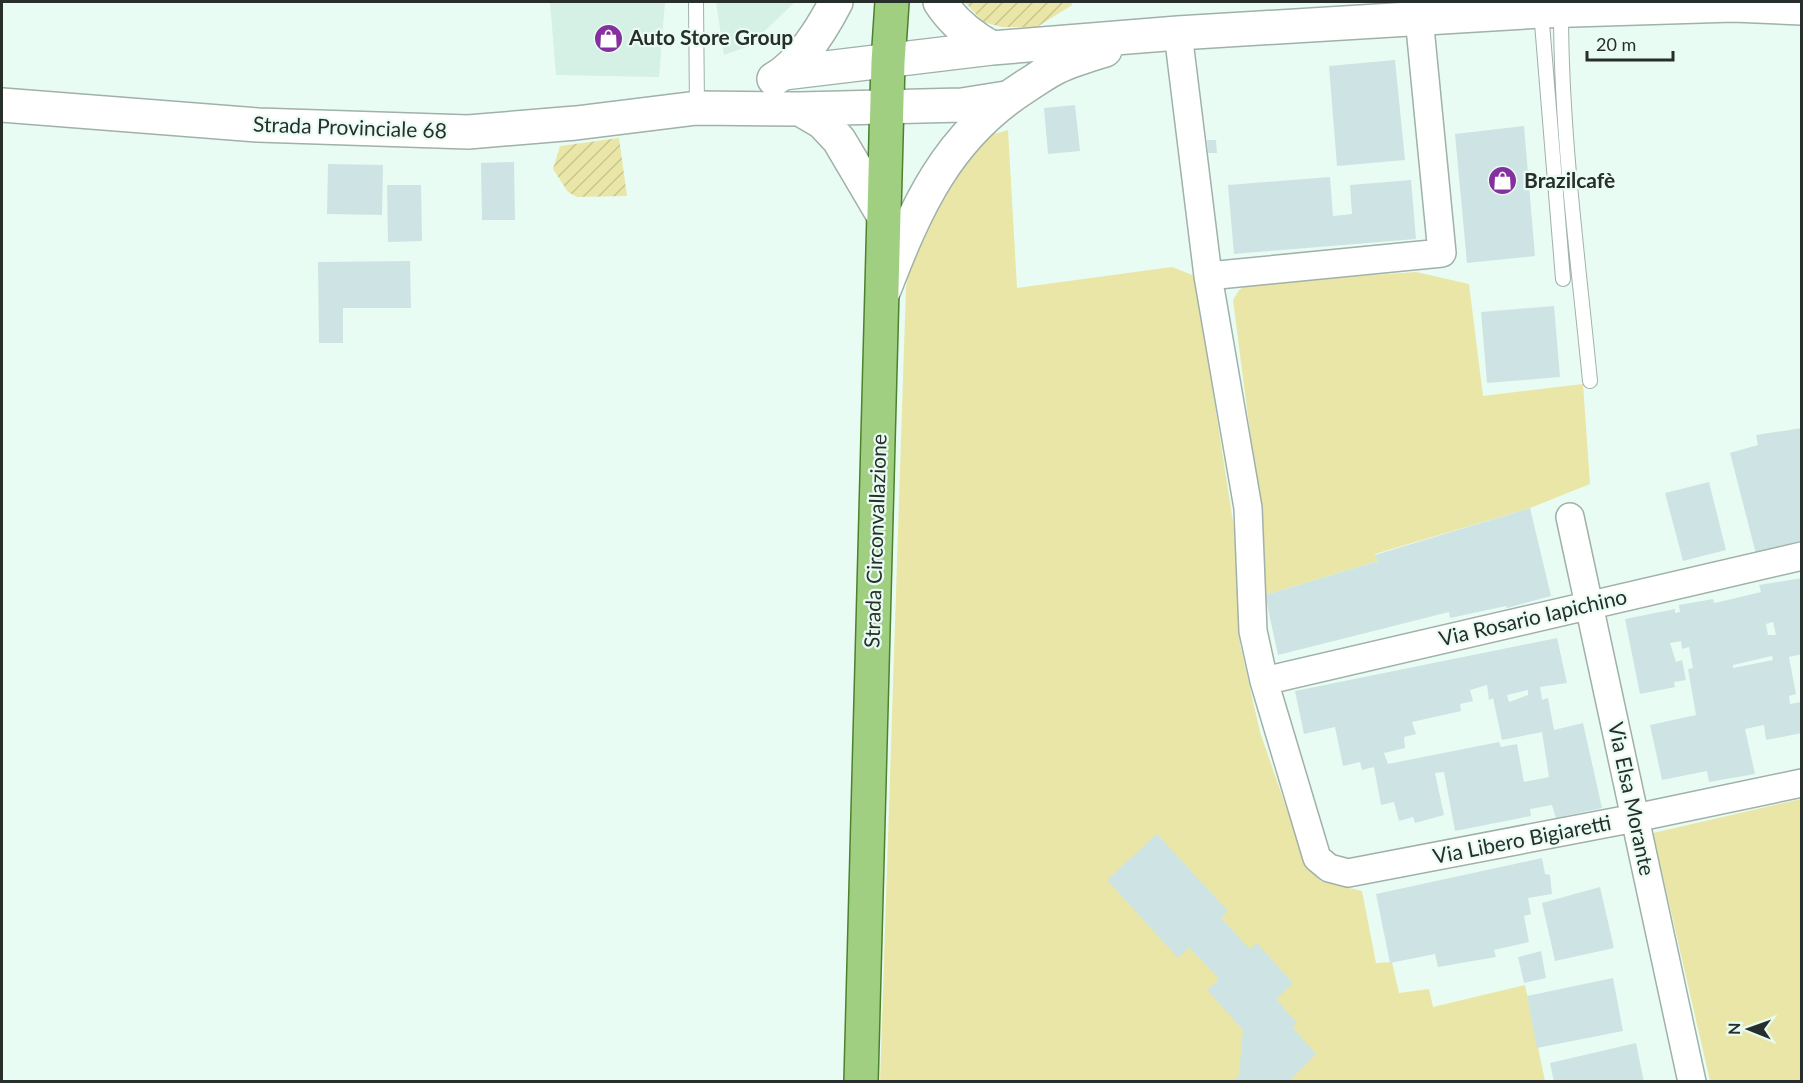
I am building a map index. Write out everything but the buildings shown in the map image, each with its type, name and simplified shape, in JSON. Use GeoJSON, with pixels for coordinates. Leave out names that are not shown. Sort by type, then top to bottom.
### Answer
{"type":"FeatureCollection","features":[{"type":"Feature","properties":{"kind":"main road","name":"Strada Circonvallazione"},"geometry":{"type":"LineString","coordinates":[[861,1082],[884,290],[888,62],[892,2]]}},
{"type":"Feature","properties":{"kind":"street"},"geometry":{"type":"LineString","coordinates":[[697,108],[756,89],[784,73],[802,52],[836,2]]}},
{"type":"Feature","properties":{"kind":"street"},"geometry":{"type":"LineString","coordinates":[[940,2],[950,18],[974,38],[992,48]]}},
{"type":"Feature","properties":{"kind":"street"},"geometry":{"type":"LineString","coordinates":[[784,73],[992,48],[1419,17],[1733,4],[1802,8]]}},
{"type":"Feature","properties":{"kind":"street"},"geometry":{"type":"LineString","coordinates":[[1208,276],[1442,253],[1419,17]]}},
{"type":"Feature","properties":{"kind":"street"},"geometry":{"type":"LineString","coordinates":[[1178,33],[1208,276],[1248,508],[1252,631],[1264,681]]}},
{"type":"Feature","properties":{"kind":"street"},"geometry":{"type":"LineString","coordinates":[[884,290],[926,192],[961,142],[1006,99],[1056,68],[1140,37]]}},
{"type":"Feature","properties":{"kind":"street"},"geometry":{"type":"LineString","coordinates":[[697,108],[800,109],[962,105],[1006,99]]}},
{"type":"Feature","properties":{"kind":"street","name":"Strada Provinciale 68"},"geometry":{"type":"LineString","coordinates":[[2,105],[258,125],[468,132],[576,123],[697,108]]}},
{"type":"Feature","properties":{"kind":"street"},"geometry":{"type":"LineString","coordinates":[[800,109],[822,122],[839,140],[885,218]]}},
{"type":"Feature","properties":{"kind":"street","name":"Via Elsa Morante"},"geometry":{"type":"LineString","coordinates":[[1570,517],[1692,1082]]}},
{"type":"Feature","properties":{"kind":"street","name":"Via Rosario Iapichino"},"geometry":{"type":"LineString","coordinates":[[1264,681],[1802,556]]}},
{"type":"Feature","properties":{"kind":"street","name":"Via Libero Bigiaretti"},"geometry":{"type":"LineString","coordinates":[[1264,681],[1317,858],[1329,868],[1348,873],[1635,818],[1802,783]]}},
{"type":"Feature","properties":{"kind":"lane"},"geometry":{"type":"LineString","coordinates":[[696,2],[697,108]]}},
{"type":"Feature","properties":{"kind":"lane"},"geometry":{"type":"LineString","coordinates":[[1551,11],[1563,279]]}},
{"type":"Feature","properties":{"kind":"lane"},"geometry":{"type":"LineString","coordinates":[[1551,11],[1590,381]]}},
{"type":"Feature","properties":{"kind":"shaded area","name":"Auto Store Group"},"geometry":{"type":"Polygon","coordinates":[[[550,2],[665,2],[659,77],[556,75],[550,2]]]}},
{"type":"Feature","properties":{"kind":"shaded area","name":"Auto Store Group"},"geometry":{"type":"Polygon","coordinates":[[[716,2],[795,2],[749,46],[724,55],[716,2]]]}},
{"type":"Feature","properties":{"kind":"shaded area"},"geometry":{"type":"Polygon","coordinates":[[[965,2],[1072,2],[1072,5],[1037,27],[1002,27],[983,22],[965,2]]]}},
{"type":"Feature","properties":{"kind":"shaded area"},"geometry":{"type":"Polygon","coordinates":[[[1008,130],[1017,288],[1172,267],[1195,276],[1236,541],[1240,644],[1260,732],[1305,862],[1320,881],[1362,891],[1376,963],[1392,962],[1399,993],[1429,989],[1433,1007],[1525,985],[1545,1081],[880,1082],[906,287],[913,251],[931,206],[980,138],[1008,130]]]}},
{"type":"Feature","properties":{"kind":"shaded area"},"geometry":{"type":"Polygon","coordinates":[[[619,138],[627,196],[577,197],[568,192],[553,169],[560,146],[619,138]]]}},
{"type":"Feature","properties":{"kind":"shaded area"},"geometry":{"type":"Polygon","coordinates":[[[1416,272],[1469,284],[1483,396],[1583,384],[1590,484],[1530,508],[1375,554],[1378,561],[1265,595],[1257,487],[1233,300],[1239,290],[1250,283],[1416,272]]]}},
{"type":"Feature","properties":{"kind":"shaded area"},"geometry":{"type":"Polygon","coordinates":[[[1801,799],[1801,1081],[1710,1081],[1653,833],[1801,799]]]}},
{"type":"Feature","properties":{"kind":"place","name":"Auto Store Group"},"geometry":{"type":"Point","coordinates":[608,38]}},
{"type":"Feature","properties":{"kind":"place","name":"Brazilcafè"},"geometry":{"type":"Point","coordinates":[1503,181]}}]}
